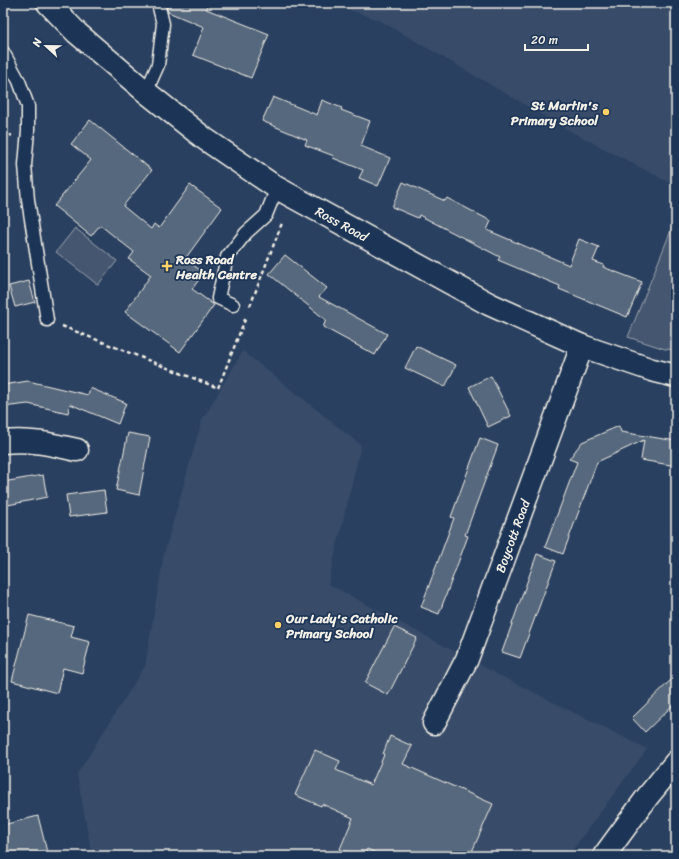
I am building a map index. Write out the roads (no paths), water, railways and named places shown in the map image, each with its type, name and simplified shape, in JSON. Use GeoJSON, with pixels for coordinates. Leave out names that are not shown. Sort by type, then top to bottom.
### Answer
{"type":"FeatureCollection","features":[{"type":"Feature","properties":{"kind":"main road","name":"Ross Road"},"geometry":{"type":"LineString","coordinates":[[48,3],[77,33],[146,92],[205,139],[285,193],[489,304],[582,346],[652,370],[676,376]]}},
{"type":"Feature","properties":{"kind":"main road","name":"Boycott Road"},"geometry":{"type":"LineString","coordinates":[[434,723],[467,659],[582,346]]}},
{"type":"Feature","properties":{"kind":"main road"},"geometry":{"type":"LineString","coordinates":[[3,442],[41,442],[77,450]]}},
{"type":"Feature","properties":{"kind":"main road"},"geometry":{"type":"LineString","coordinates":[[604,856],[648,796],[676,762]]}},
{"type":"Feature","properties":{"kind":"lane"},"geometry":{"type":"LineString","coordinates":[[146,92],[158,65],[163,24],[158,3]]}},
{"type":"Feature","properties":{"kind":"lane"},"geometry":{"type":"LineString","coordinates":[[3,52],[19,81],[28,106],[28,131],[25,165],[28,200],[47,320]]}},
{"type":"Feature","properties":{"kind":"lane"},"geometry":{"type":"LineString","coordinates":[[233,305],[218,298],[227,257],[246,233],[266,215],[285,193]]}},
{"type":"Feature","properties":{"kind":"place","name":"St Martin's Primary School"},"geometry":{"type":"Point","coordinates":[606,112]}},
{"type":"Feature","properties":{"kind":"place","name":"Ross Road Health Centre"},"geometry":{"type":"Point","coordinates":[167,266]}},
{"type":"Feature","properties":{"kind":"place","name":"Our Lady's Catholic Primary School"},"geometry":{"type":"Point","coordinates":[278,625]}}]}
